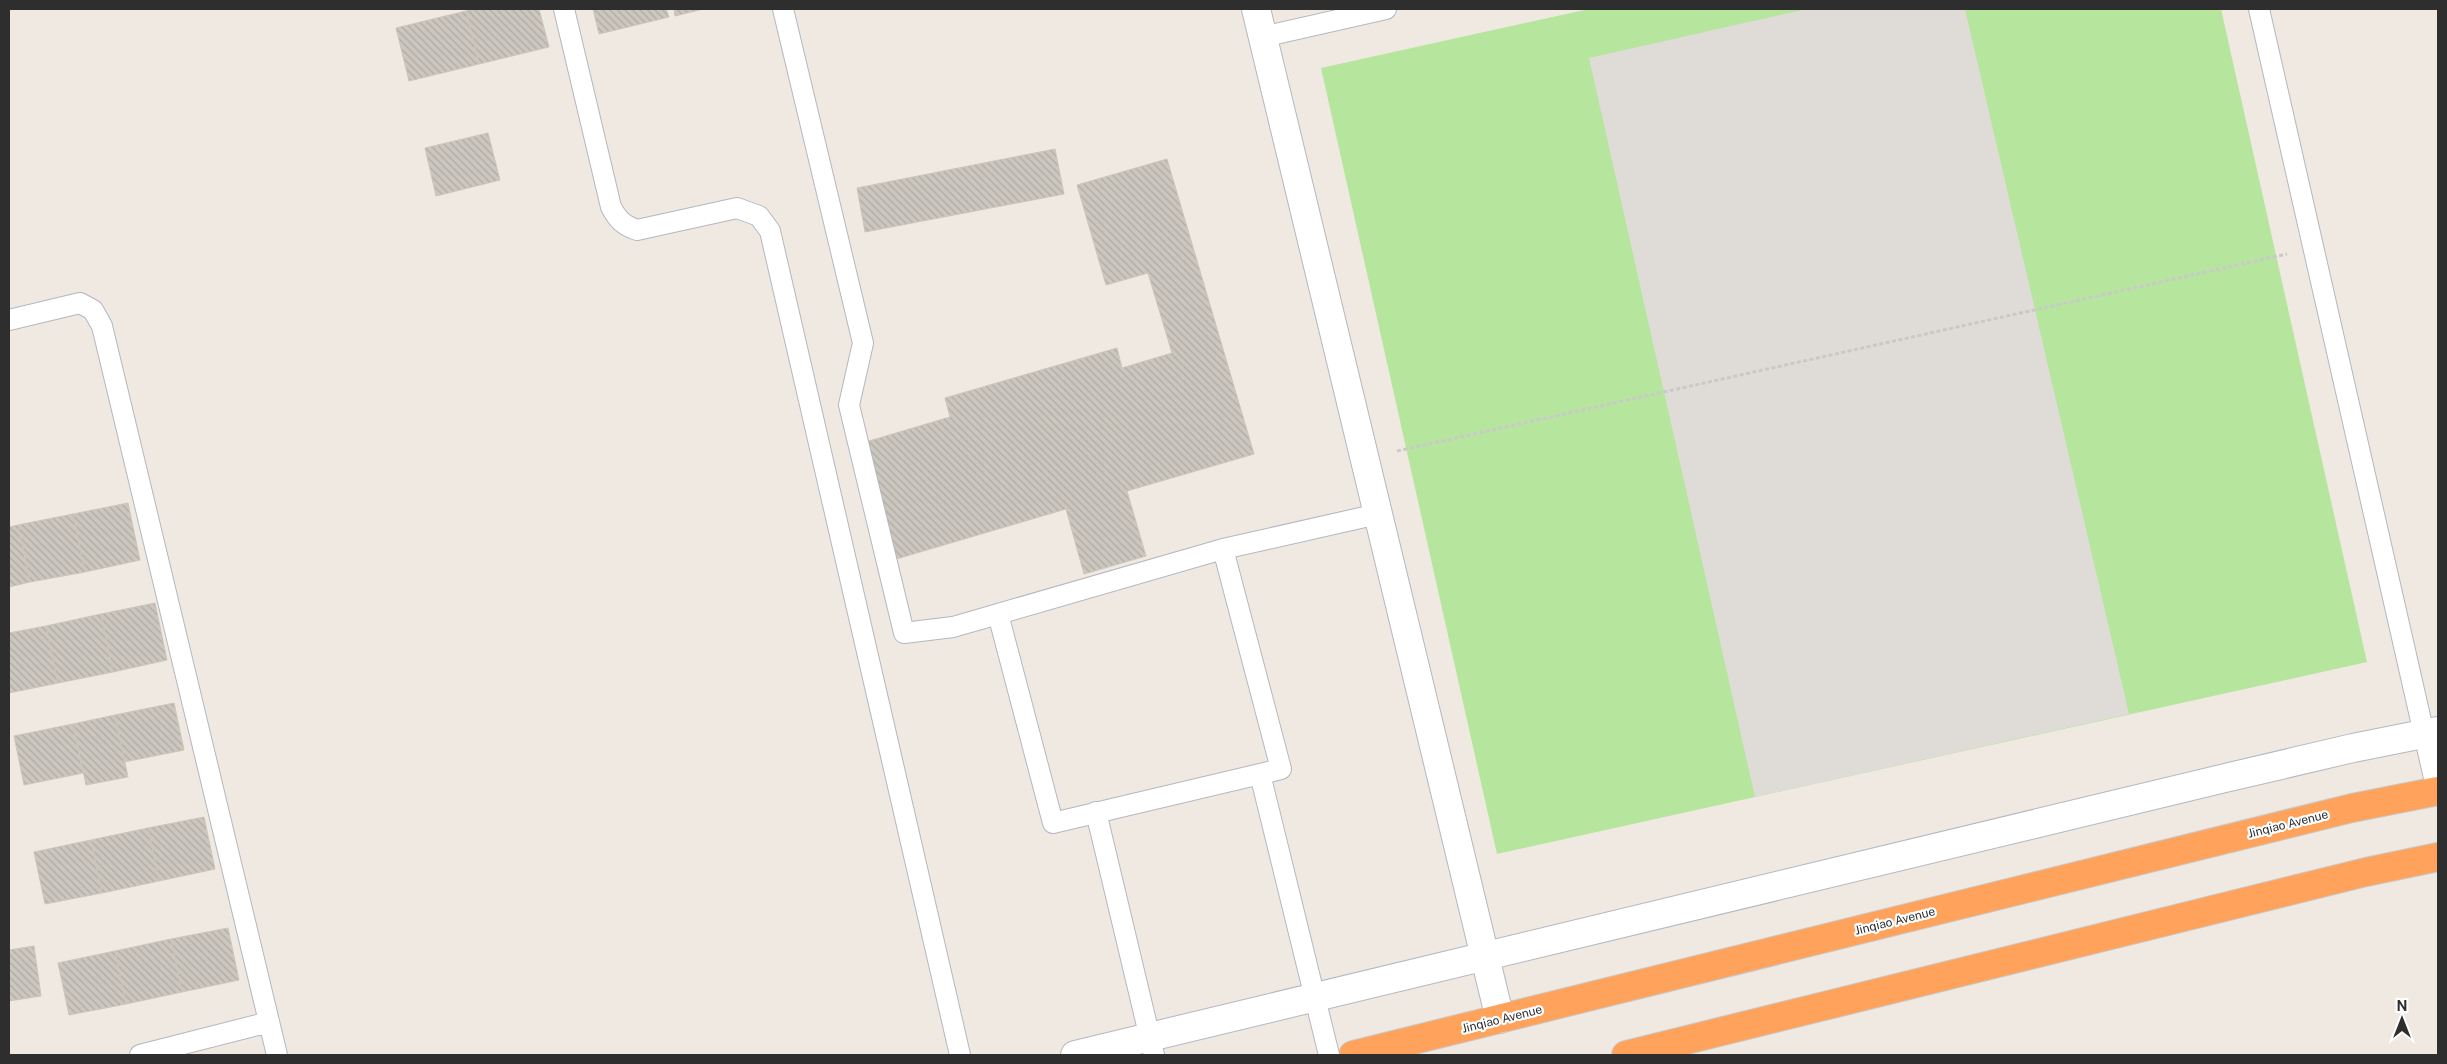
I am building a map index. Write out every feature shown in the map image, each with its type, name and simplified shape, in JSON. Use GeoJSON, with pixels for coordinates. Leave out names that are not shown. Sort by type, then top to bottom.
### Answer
{"type":"FeatureCollection","features":[{"type":"Feature","properties":{"kind":"highway","name":"Jinqiao Avenue"},"geometry":{"type":"LineString","coordinates":[[1353,1055],[2352,808],[2437,791]]}},
{"type":"Feature","properties":{"kind":"highway"},"geometry":{"type":"LineString","coordinates":[[1626,1055],[2366,872],[2438,857]]}},
{"type":"Feature","properties":{"kind":"street"},"geometry":{"type":"LineString","coordinates":[[1256,9],[1500,1019]]}},
{"type":"Feature","properties":{"kind":"street"},"geometry":{"type":"LineString","coordinates":[[1075,1055],[1152,1046],[1315,997],[2221,779],[2431,732]]}},
{"type":"Feature","properties":{"kind":"lane"},"geometry":{"type":"LineString","coordinates":[[564,9],[611,207],[620,221],[637,230],[736,208],[759,216],[770,231],[960,1055]]}},
{"type":"Feature","properties":{"kind":"lane"},"geometry":{"type":"LineString","coordinates":[[783,9],[863,343],[849,405],[904,632],[953,627],[1223,549],[1378,514]]}},
{"type":"Feature","properties":{"kind":"lane"},"geometry":{"type":"LineString","coordinates":[[1262,37],[1356,12],[1386,9]]}},
{"type":"Feature","properties":{"kind":"lane"},"geometry":{"type":"LineString","coordinates":[[2259,9],[2313,249],[2431,732],[2437,791]]}},
{"type":"Feature","properties":{"kind":"lane"},"geometry":{"type":"LineString","coordinates":[[9,320],[80,303],[93,310],[102,326],[277,1055]]}},
{"type":"Feature","properties":{"kind":"lane"},"geometry":{"type":"LineString","coordinates":[[998,614],[1053,823],[1281,769],[1223,549]]}},
{"type":"Feature","properties":{"kind":"lane"},"geometry":{"type":"LineString","coordinates":[[1260,774],[1329,1055]]}},
{"type":"Feature","properties":{"kind":"lane"},"geometry":{"type":"LineString","coordinates":[[1096,812],[1152,1046]]}},
{"type":"Feature","properties":{"kind":"lane"},"geometry":{"type":"LineString","coordinates":[[140,1055],[269,1022]]}},
{"type":"Feature","properties":{"kind":"path"},"geometry":{"type":"LineString","coordinates":[[1365,459],[2313,249]]}},
{"type":"Feature","properties":{"kind":"green space"},"geometry":{"type":"Polygon","coordinates":[[[1589,9],[2221,9],[2367,662],[1497,854],[1321,68],[1589,9]]]}},
{"type":"Feature","properties":{"kind":"shaded area"},"geometry":{"type":"Polygon","coordinates":[[[1807,9],[1965,9],[2129,714],[1755,797],[1589,58],[1807,9]]]}},
{"type":"Feature","properties":{"kind":"building"},"geometry":{"type":"Polygon","coordinates":[[[473,9],[539,9],[549,47],[479,64],[466,11],[473,9]]]}},
{"type":"Feature","properties":{"kind":"building"},"geometry":{"type":"Polygon","coordinates":[[[593,9],[666,9],[669,17],[599,34],[593,9]]]}},
{"type":"Feature","properties":{"kind":"building"},"geometry":{"type":"Polygon","coordinates":[[[674,9],[703,9],[675,16],[674,9]]]}},
{"type":"Feature","properties":{"kind":"building"},"geometry":{"type":"Polygon","coordinates":[[[466,11],[479,64],[409,81],[396,28],[466,11]]]}},
{"type":"Feature","properties":{"kind":"building"},"geometry":{"type":"Polygon","coordinates":[[[488,133],[500,180],[436,196],[425,148],[488,133]]]}},
{"type":"Feature","properties":{"kind":"building"},"geometry":{"type":"Polygon","coordinates":[[[1055,149],[1064,194],[865,232],[857,188],[1055,149]]]}},
{"type":"Feature","properties":{"kind":"building"},"geometry":{"type":"Polygon","coordinates":[[[1167,159],[1254,454],[1127,491],[1146,556],[1084,574],[1066,509],[893,560],[859,444],[950,417],[945,398],[1117,348],[1122,368],[1172,353],[1148,273],[1106,285],[1077,185],[1167,159]]]}},
{"type":"Feature","properties":{"kind":"building"},"geometry":{"type":"Polygon","coordinates":[[[128,503],[140,560],[85,572],[73,514],[128,503]]]}},
{"type":"Feature","properties":{"kind":"building"},"geometry":{"type":"Polygon","coordinates":[[[73,514],[85,572],[30,582],[18,525],[73,514]]]}},
{"type":"Feature","properties":{"kind":"building"},"geometry":{"type":"Polygon","coordinates":[[[18,525],[30,582],[9,587],[9,527],[18,525]]]}},
{"type":"Feature","properties":{"kind":"building"},"geometry":{"type":"Polygon","coordinates":[[[155,603],[167,660],[113,672],[101,614],[155,603]]]}},
{"type":"Feature","properties":{"kind":"building"},"geometry":{"type":"Polygon","coordinates":[[[101,614],[113,672],[58,683],[46,626],[101,614]]]}},
{"type":"Feature","properties":{"kind":"building"},"geometry":{"type":"Polygon","coordinates":[[[46,626],[58,683],[9,693],[9,633],[46,626]]]}},
{"type":"Feature","properties":{"kind":"building"},"geometry":{"type":"Polygon","coordinates":[[[174,703],[184,750],[124,762],[115,715],[174,703]]]}},
{"type":"Feature","properties":{"kind":"building"},"geometry":{"type":"Polygon","coordinates":[[[115,715],[128,777],[86,785],[73,724],[115,715]]]}},
{"type":"Feature","properties":{"kind":"building"},"geometry":{"type":"Polygon","coordinates":[[[73,724],[83,773],[24,785],[14,736],[73,724]]]}},
{"type":"Feature","properties":{"kind":"building"},"geometry":{"type":"Polygon","coordinates":[[[204,817],[215,869],[159,881],[148,828],[204,817]]]}},
{"type":"Feature","properties":{"kind":"building"},"geometry":{"type":"Polygon","coordinates":[[[148,828],[159,881],[102,893],[91,840],[148,828]]]}},
{"type":"Feature","properties":{"kind":"building"},"geometry":{"type":"Polygon","coordinates":[[[91,840],[102,893],[45,904],[34,852],[91,840]]]}},
{"type":"Feature","properties":{"kind":"building"},"geometry":{"type":"Polygon","coordinates":[[[228,928],[239,980],[182,992],[171,939],[228,928]]]}},
{"type":"Feature","properties":{"kind":"building"},"geometry":{"type":"Polygon","coordinates":[[[171,939],[182,992],[126,1004],[115,951],[171,939]]]}},
{"type":"Feature","properties":{"kind":"building"},"geometry":{"type":"Polygon","coordinates":[[[34,946],[41,996],[9,1001],[9,950],[34,946]]]}},
{"type":"Feature","properties":{"kind":"building"},"geometry":{"type":"Polygon","coordinates":[[[115,951],[126,1004],[69,1015],[58,963],[115,951]]]}}]}
